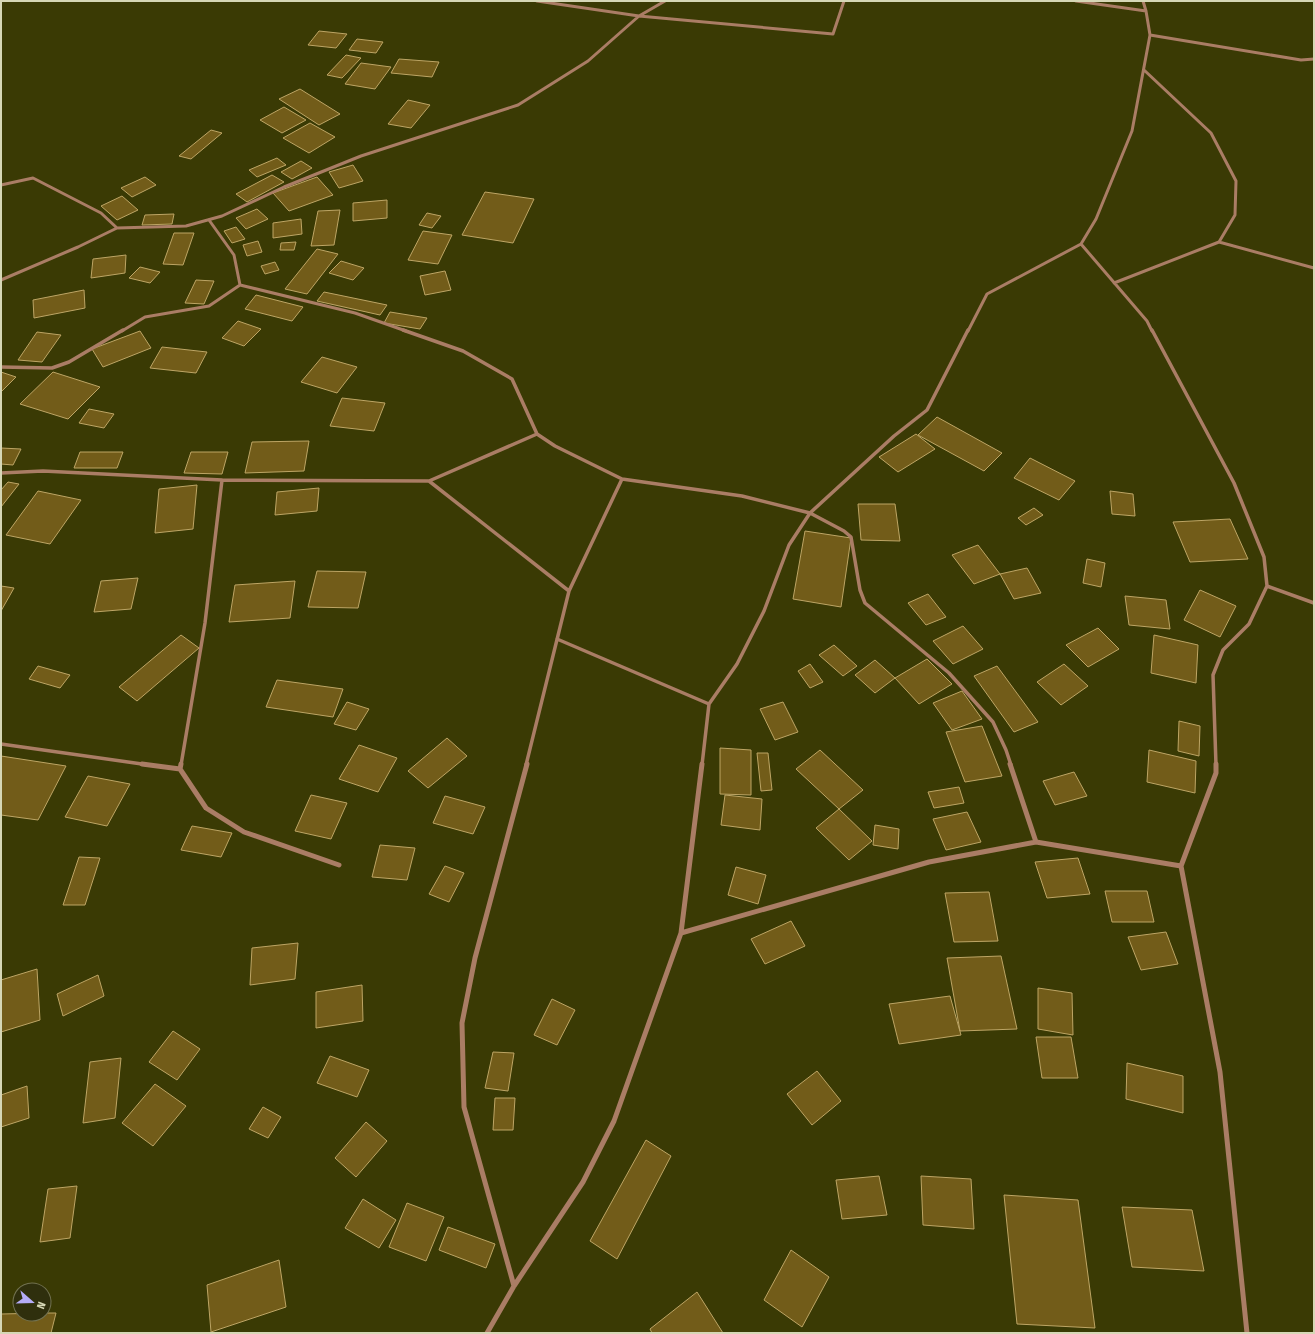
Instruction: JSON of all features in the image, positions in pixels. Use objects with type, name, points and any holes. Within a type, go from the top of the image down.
[{"type":"street","points":[[537,1],[639,16],[833,34],[844,1]]},
{"type":"street","points":[[1,280],[78,247],[117,228],[186,226],[209,220],[222,216],[284,187],[361,156],[518,105],[588,61],[639,16],[665,1]]},
{"type":"street","points":[[1076,1],[1146,11]]},
{"type":"street","points":[[488,1333],[514,1286],[583,1182],[614,1121],[681,933],[709,704],[737,664],[764,611],[789,545],[810,512],[894,436],[927,410],[987,294],[1081,244],[1096,219],[1132,131],[1150,34],[1143,1]]},
{"type":"street","points":[[1150,34],[1301,60],[1314,60]]},
{"type":"street","points":[[1144,70],[1211,133],[1236,182],[1235,215],[1219,242]]},
{"type":"street","points":[[1,185],[33,178],[101,213],[117,228]]},
{"type":"street","points":[[209,220],[234,255],[240,285]]},
{"type":"street","points":[[1114,283],[1219,242],[1314,268]]},
{"type":"street","points":[[1081,244],[1147,321],[1234,483],[1264,557],[1267,586],[1249,624],[1223,650],[1213,676],[1216,773],[1181,866],[1220,1072],[1247,1333]]},
{"type":"street","points":[[1,367],[52,368],[69,362],[145,317],[209,306],[240,285],[355,313],[463,351],[512,379],[537,434],[555,446],[622,479],[742,496],[810,512],[852,537],[860,590],[865,603],[949,673],[993,722],[1006,750],[1036,842]]},
{"type":"street","points":[[1,473],[43,471],[222,480],[429,481],[537,434]]},
{"type":"street","points":[[514,1286],[464,1107],[462,1023],[475,958],[522,783],[569,591],[622,479]]},
{"type":"street","points":[[222,480],[205,623],[180,769],[206,808],[244,832],[340,865]]},
{"type":"street","points":[[429,481],[569,591]]},
{"type":"street","points":[[1267,586],[1314,603]]},
{"type":"street","points":[[557,639],[709,704]]},
{"type":"street","points":[[1,744],[180,769]]},
{"type":"street","points":[[681,933],[929,862],[1036,842],[1181,866]]},
{"type":"building","points":[[319,31],[347,34],[336,48],[308,45]]},
{"type":"building","points":[[357,39],[383,42],[376,53],[349,50]]},
{"type":"building","points":[[346,55],[361,58],[342,78],[327,75]]},
{"type":"building","points":[[399,59],[439,62],[432,77],[391,73]]},
{"type":"building","points":[[361,63],[391,67],[375,89],[345,84]]},
{"type":"building","points":[[300,89],[340,114],[319,125],[279,99]]},
{"type":"building","points":[[408,100],[430,105],[411,128],[388,124]]},
{"type":"building","points":[[284,107],[306,120],[282,133],[260,120]]},
{"type":"building","points":[[310,123],[335,137],[309,153],[283,138]]},
{"type":"building","points":[[211,130],[222,133],[191,159],[179,156]]},
{"type":"building","points":[[277,158],[286,165],[257,177],[249,170]]},
{"type":"building","points":[[301,161],[312,168],[292,179],[281,172]]},
{"type":"building","points":[[353,165],[363,181],[339,188],[329,172]]},
{"type":"building","points":[[272,175],[284,182],[247,202],[236,194]]},
{"type":"building","points":[[145,177],[156,185],[132,197],[121,188]]},
{"type":"building","points":[[317,177],[333,195],[289,211],[273,193]]},
{"type":"building","points":[[485,192],[534,199],[513,243],[462,235]]},
{"type":"building","points":[[122,196],[138,210],[117,220],[101,206]]},
{"type":"building","points":[[387,200],[387,218],[353,221],[353,203]]},
{"type":"building","points":[[257,209],[268,219],[246,229],[236,218]]},
{"type":"building","points":[[340,210],[334,245],[311,246],[318,211]]},
{"type":"building","points":[[427,213],[441,216],[432,228],[419,225]]},
{"type":"building","points":[[174,214],[172,224],[142,225],[145,215]]},
{"type":"building","points":[[301,219],[302,234],[273,238],[273,223]]},
{"type":"building","points":[[236,227],[245,239],[232,243],[224,231]]},
{"type":"building","points":[[423,231],[452,235],[438,264],[408,260]]},
{"type":"building","points":[[174,233],[194,233],[183,265],[163,264]]},
{"type":"building","points":[[258,241],[262,252],[247,256],[243,245]]},
{"type":"building","points":[[296,242],[294,250],[280,250],[281,243]]},
{"type":"building","points":[[317,249],[338,254],[307,294],[285,289]]},
{"type":"building","points":[[126,255],[125,273],[91,278],[93,259]]},
{"type":"building","points":[[341,261],[364,268],[353,280],[329,273]]},
{"type":"building","points":[[275,262],[279,270],[265,274],[261,266]]},
{"type":"building","points":[[140,267],[160,272],[150,283],[129,278]]},
{"type":"building","points":[[445,271],[451,290],[425,295],[420,276]]},
{"type":"building","points":[[196,280],[214,281],[204,304],[185,303]]},
{"type":"building","points":[[84,290],[85,308],[34,318],[33,300]]},
{"type":"building","points":[[324,292],[387,305],[380,315],[317,301]]},
{"type":"building","points":[[256,295],[303,307],[292,321],[245,309]]},
{"type":"building","points":[[390,312],[427,318],[420,329],[384,323]]},
{"type":"building","points":[[238,321],[261,329],[244,346],[222,338]]},
{"type":"building","points":[[140,331],[151,348],[103,367],[92,349]]},
{"type":"building","points":[[37,332],[61,335],[42,362],[18,360]]},
{"type":"building","points":[[162,347],[207,352],[196,373],[150,368]]},
{"type":"building","points":[[322,357],[357,367],[337,393],[301,382]]},
{"type":"building","points":[[1,372],[16,377],[1,392]]},
{"type":"building","points":[[53,372],[100,387],[68,419],[20,404]]},
{"type":"building","points":[[342,398],[385,403],[374,431],[330,426]]},
{"type":"building","points":[[89,409],[114,414],[104,428],[79,423]]},
{"type":"building","points":[[937,417],[1002,453],[984,471],[918,435]]},
{"type":"building","points":[[916,434],[935,449],[898,472],[879,457]]},
{"type":"building","points":[[309,441],[304,471],[245,473],[252,442]]},
{"type":"building","points":[[1,448],[21,449],[13,465],[1,464]]},
{"type":"building","points":[[80,452],[123,452],[117,468],[74,468]]},
{"type":"building","points":[[191,452],[228,452],[222,474],[184,473]]},
{"type":"building","points":[[1030,458],[1075,481],[1059,500],[1014,478]]},
{"type":"building","points":[[8,482],[19,484],[1,507],[1,490]]},
{"type":"building","points":[[197,485],[193,529],[155,533],[159,489]]},
{"type":"building","points":[[319,488],[317,511],[275,515],[277,492]]},
{"type":"building","points":[[38,491],[81,500],[50,544],[6,535]]},
{"type":"building","points":[[1110,491],[1133,494],[1135,516],[1112,514]]},
{"type":"building","points":[[858,504],[895,504],[900,541],[861,540]]},
{"type":"building","points":[[1034,508],[1043,515],[1026,525],[1018,518]]},
{"type":"building","points":[[1230,519],[1248,559],[1190,562],[1173,522]]},
{"type":"building","points":[[805,531],[851,538],[841,607],[793,599]]},
{"type":"building","points":[[978,545],[1000,574],[974,584],[952,555]]},
{"type":"building","points":[[1087,559],[1105,563],[1101,587],[1083,583]]},
{"type":"building","points":[[1027,568],[1041,593],[1014,599],[1000,574]]},
{"type":"building","points":[[317,571],[366,572],[358,608],[308,607]]},
{"type":"building","points":[[138,578],[131,609],[94,612],[101,581]]},
{"type":"building","points":[[295,581],[290,618],[229,622],[235,585]]},
{"type":"building","points":[[1,586],[14,588],[1,611]]},
{"type":"building","points":[[1200,590],[1236,606],[1220,637],[1184,620]]},
{"type":"building","points":[[928,594],[946,617],[926,625],[908,603]]},
{"type":"building","points":[[1125,596],[1166,600],[1170,629],[1129,625]]},
{"type":"building","points":[[963,626],[983,649],[953,664],[933,641]]},
{"type":"building","points":[[1098,628],[1119,649],[1088,667],[1066,645]]},
{"type":"building","points":[[181,635],[199,648],[137,701],[119,687]]},
{"type":"building","points":[[1154,635],[1198,645],[1196,683],[1151,673]]},
{"type":"building","points":[[834,645],[857,666],[843,676],[819,655]]},
{"type":"building","points":[[927,659],[952,684],[919,704],[895,678]]},
{"type":"building","points":[[875,660],[895,678],[875,693],[855,675]]},
{"type":"building","points":[[810,664],[823,682],[810,688],[798,671]]},
{"type":"building","points":[[1064,664],[1088,686],[1061,705],[1037,682]]},
{"type":"building","points":[[38,666],[70,675],[60,688],[29,679]]},
{"type":"building","points":[[997,666],[1038,722],[1014,732],[974,676]]},
{"type":"building","points":[[277,680],[343,689],[333,717],[266,707]]},
{"type":"building","points":[[962,691],[982,719],[952,730],[933,703]]},
{"type":"building","points":[[347,702],[369,709],[356,730],[334,724]]},
{"type":"building","points":[[783,702],[798,732],[775,740],[760,709]]},
{"type":"building","points":[[1179,721],[1200,726],[1199,756],[1178,751]]},
{"type":"building","points":[[982,726],[1002,776],[965,782],[946,732]]},
{"type":"building","points":[[447,738],[467,756],[428,788],[408,771]]},
{"type":"building","points":[[359,745],[397,758],[378,792],[339,779]]},
{"type":"building","points":[[720,748],[751,750],[751,795],[720,794]]},
{"type":"building","points":[[820,750],[863,790],[839,809],[796,769]]},
{"type":"building","points":[[1149,750],[1196,761],[1195,793],[1147,782]]},
{"type":"building","points":[[757,753],[768,753],[772,790],[761,791]]},
{"type":"building","points":[[1,756],[66,766],[38,820],[1,815]]},
{"type":"building","points":[[1074,772],[1087,796],[1055,805],[1043,781]]},
{"type":"building","points":[[88,776],[130,784],[107,826],[65,817]]},
{"type":"building","points":[[959,787],[964,803],[934,808],[928,792]]},
{"type":"building","points":[[311,795],[347,803],[331,839],[295,831]]},
{"type":"building","points":[[725,795],[762,799],[760,830],[721,825]]},
{"type":"building","points":[[445,796],[485,807],[473,834],[433,823]]},
{"type":"building","points":[[839,809],[872,841],[849,860],[816,828]]},
{"type":"building","points":[[967,812],[981,842],[946,850],[933,819]]},
{"type":"building","points":[[875,825],[899,829],[898,849],[873,845]]},
{"type":"building","points":[[192,826],[232,833],[221,857],[181,850]]},
{"type":"building","points":[[380,845],[415,848],[407,880],[372,877]]},
{"type":"building","points":[[79,857],[100,858],[85,905],[63,905]]},
{"type":"building","points":[[1078,858],[1090,894],[1047,898],[1035,862]]},
{"type":"building","points":[[445,866],[464,873],[449,902],[429,894]]},
{"type":"building","points":[[736,867],[766,875],[758,904],[728,895]]},
{"type":"building","points":[[1105,891],[1147,891],[1154,922],[1112,922]]},
{"type":"building","points":[[989,892],[998,941],[954,942],[945,893]]},
{"type":"building","points":[[791,921],[805,946],[765,964],[751,939]]},
{"type":"building","points":[[1166,932],[1178,964],[1141,970],[1128,937]]},
{"type":"building","points":[[298,943],[295,979],[250,985],[252,948]]},
{"type":"building","points":[[1001,956],[1017,1029],[960,1031],[947,958]]},
{"type":"building","points":[[37,969],[40,1020],[1,1032],[1,980]]},
{"type":"building","points":[[98,975],[104,996],[63,1016],[57,994]]},
{"type":"building","points":[[362,985],[363,1021],[316,1028],[316,992]]},
{"type":"building","points":[[1038,988],[1072,993],[1073,1035],[1038,1029]]},
{"type":"building","points":[[950,996],[961,1035],[899,1044],[889,1004]]},
{"type":"building","points":[[552,999],[575,1010],[557,1045],[534,1035]]},
{"type":"building","points":[[173,1031],[200,1049],[177,1080],[149,1062]]},
{"type":"building","points":[[1036,1037],[1071,1037],[1078,1078],[1042,1078]]},
{"type":"building","points":[[493,1052],[514,1053],[508,1091],[485,1088]]},
{"type":"building","points":[[330,1056],[369,1070],[357,1097],[317,1083]]},
{"type":"building","points":[[121,1058],[115,1118],[83,1123],[90,1062]]},
{"type":"building","points":[[1127,1063],[1183,1076],[1183,1113],[1126,1099]]},
{"type":"building","points":[[817,1071],[841,1101],[812,1125],[787,1094]]},
{"type":"building","points":[[155,1084],[186,1106],[153,1146],[122,1123]]},
{"type":"building","points":[[27,1086],[29,1118],[1,1127],[1,1095]]},
{"type":"building","points":[[495,1098],[515,1098],[513,1130],[493,1130]]},
{"type":"building","points":[[263,1107],[281,1117],[268,1138],[249,1129]]},
{"type":"building","points":[[366,1122],[387,1141],[356,1177],[335,1158]]},
{"type":"building","points":[[646,1140],[671,1156],[617,1259],[590,1241]]},
{"type":"building","points":[[879,1176],[887,1215],[842,1219],[836,1180]]},
{"type":"building","points":[[921,1176],[971,1179],[974,1229],[923,1225]]},
{"type":"building","points":[[77,1186],[70,1238],[40,1242],[48,1189]]},
{"type":"building","points":[[1004,1195],[1078,1200],[1095,1328],[1017,1324]]},
{"type":"building","points":[[363,1199],[396,1220],[379,1248],[345,1228]]},
{"type":"building","points":[[407,1203],[444,1217],[426,1261],[389,1247]]},
{"type":"building","points":[[1122,1207],[1192,1210],[1204,1271],[1132,1267]]},
{"type":"building","points":[[448,1227],[495,1244],[486,1268],[439,1250]]},
{"type":"building","points":[[791,1250],[829,1277],[802,1327],[764,1300]]},
{"type":"building","points":[[279,1260],[286,1307],[211,1332],[207,1285]]},
{"type":"building","points":[[697,1292],[723,1333],[652,1333],[650,1329]]},
{"type":"building","points":[[52,1313],[56,1313],[51,1333],[1,1333],[1,1314],[12,1314],[12,1322],[52,1322]]}]
